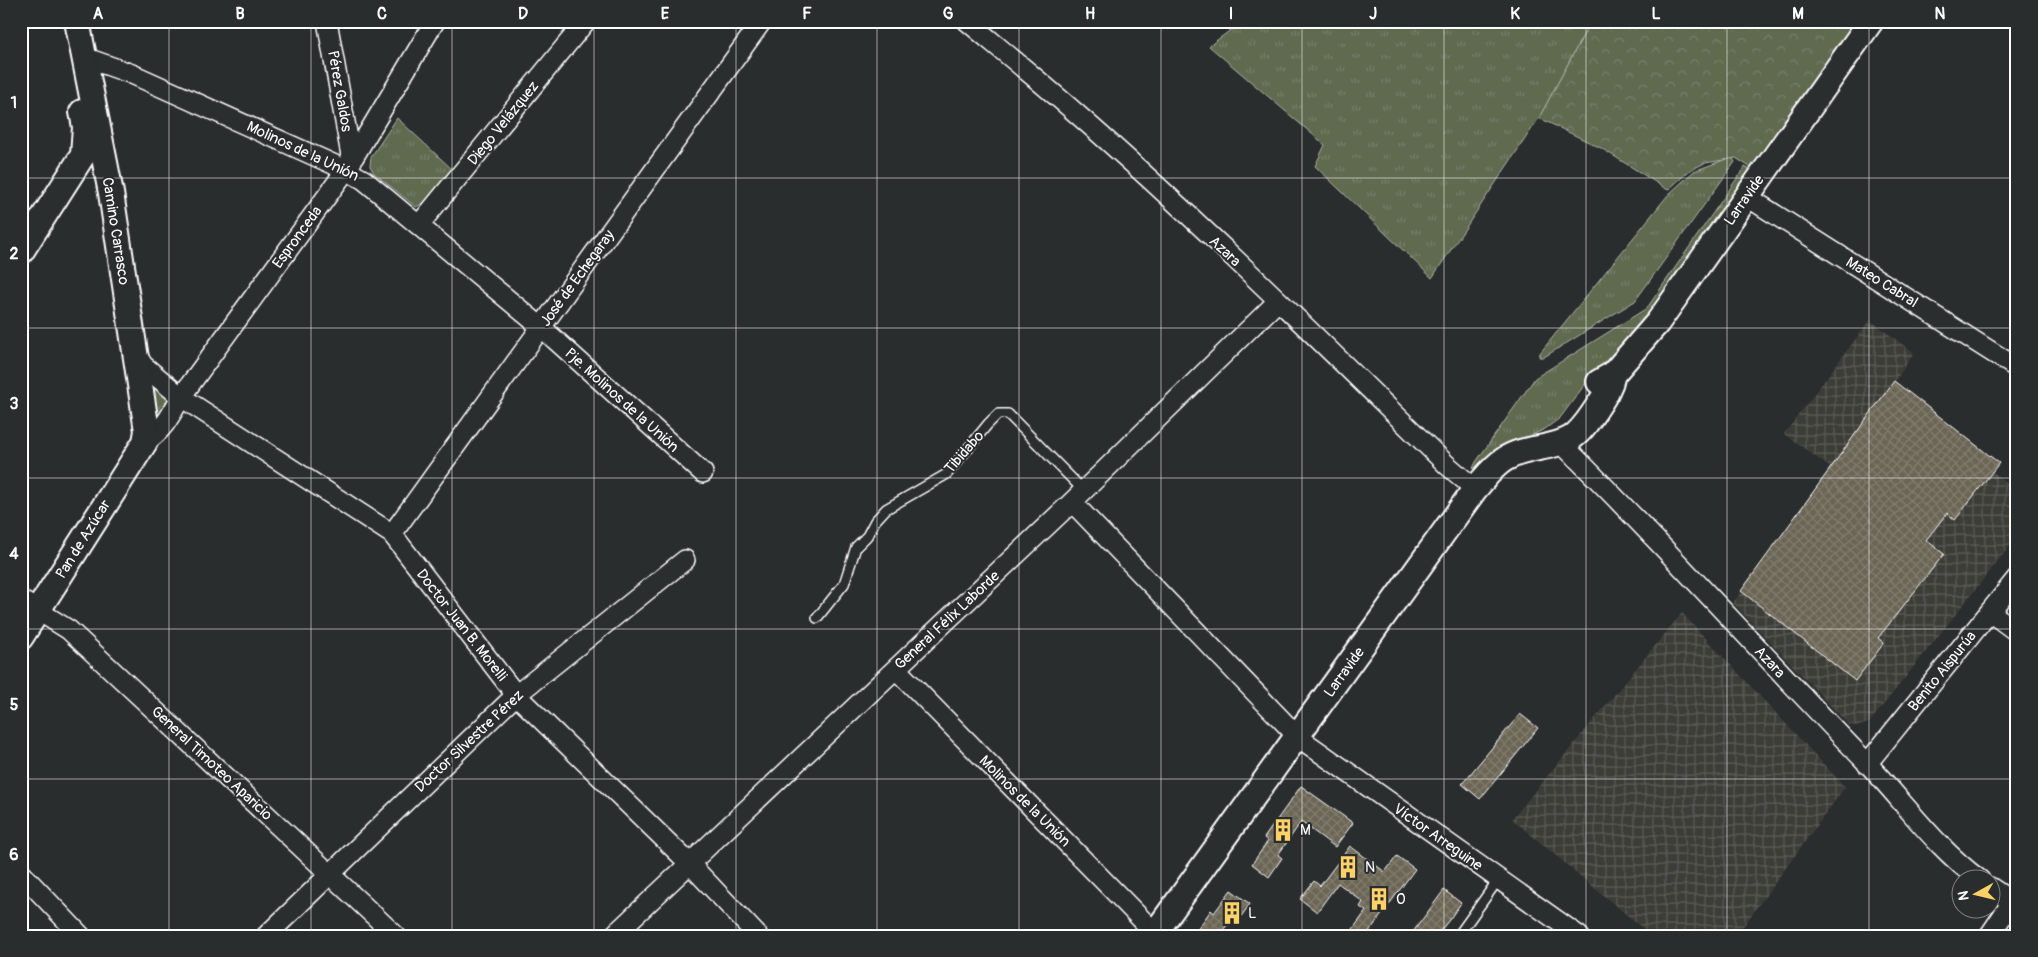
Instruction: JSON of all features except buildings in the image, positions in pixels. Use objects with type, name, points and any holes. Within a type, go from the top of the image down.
[{"type":"street","points":[[21,252],[83,155],[85,127],[67,21]]},
{"type":"street","name":"Camino Carrasco","points":[[77,21],[111,193],[147,420],[145,442]]},
{"type":"street","name":"Pérez Galdos","points":[[327,21],[349,165]]},
{"type":"street","name":"Espronceda","points":[[145,442],[158,434],[172,414],[180,397],[349,165],[435,21]]},
{"type":"street","name":"Diego Velázquez","points":[[419,224],[586,21]]},
{"type":"street","name":"José de Echegaray","points":[[392,534],[762,21]]},
{"type":"street","name":"Azara","points":[[967,21],[1076,113],[1278,301],[1475,490]]},
{"type":"street","name":"Larravide","points":[[1154,934],[1491,470],[1504,459],[1527,449],[1571,438],[1583,428],[1611,386],[1612,374],[1658,322],[1871,21]]},
{"type":"street","name":"Molinos de la Unión","points":[[84,57],[132,74],[349,165],[364,180],[541,327]]},
{"type":"street","name":"Mateo Cabral","points":[[1746,196],[2017,368]]},
{"type":"street","name":"General Félix Laborde","points":[[613,936],[1078,496],[1278,301]]},
{"type":"street","name":"Pje. Molinos de la Unión","points":[[541,327],[703,473]]},
{"type":"street","name":"Doctor Juan B. Morelli","points":[[136,352],[143,365],[180,397],[392,534],[516,695],[689,863],[758,936]]},
{"type":"street","name":"Pan de Azúcar","points":[[21,637],[29,605],[145,442]]},
{"type":"street","name":"Azara","points":[[1560,442],[1868,764],[1940,844],[1967,870]]},
{"type":"street","name":"Tibidabo","points":[[1078,496],[1298,737]]},
{"type":"street","name":"Doctor Silvestre Pérez","points":[[266,936],[516,695],[685,560]]},
{"type":"street","name":"Benito Aispurúa","points":[[1868,764],[2017,578]]},
{"type":"street","name":"General Timoteo Aparicio","points":[[29,605],[69,630],[396,936]]},
{"type":"street","points":[[1990,612],[2017,632]]},
{"type":"street","name":"Molinos de la Unión","points":[[896,669],[1154,934]]},
{"type":"street","name":"Víctor Arreguine","points":[[1298,737],[1579,936]]},
{"type":"street","points":[[21,873],[81,936]]},
{"type":"street","points":[[1988,936],[2015,904],[2000,893]]},
{"type":"lane","name":"Tibidabo","points":[[817,618],[844,584],[856,547],[867,536],[875,521],[886,509],[947,474],[998,414],[1008,414],[1078,496]]},
{"type":"lane","points":[[1458,936],[1498,880]]},
{"type":"shaded area","points":[[1870,320],[1914,353],[1895,381],[1999,463],[1993,472],[2017,491],[2017,537],[1869,723],[1859,726],[1849,725],[1733,603],[1831,468],[1784,434]]},
{"type":"shaded area","points":[[1682,613],[1845,787],[1736,936],[1652,936],[1512,819]]},
{"type":"green space","points":[[1243,21],[1591,21],[1539,118],[1432,278],[1315,166],[1325,145],[1209,46]]},
{"type":"green space","points":[[1591,21],[1859,21],[1753,169],[1736,158],[1705,163],[1690,170],[1668,190],[1601,148],[1539,118]]},
{"type":"green space","points":[[397,118],[454,171],[426,202],[416,207],[374,173],[370,166],[371,157]]},
{"type":"green space","points":[[1732,157],[1735,162],[1635,301],[1544,357],[1539,357],[1540,353],[1668,195],[1694,171]]},
{"type":"green space","points":[[1745,167],[1752,171],[1654,310],[1602,365],[1560,418],[1545,429],[1517,442],[1475,470],[1473,468],[1476,462],[1535,378],[1647,308]]},
{"type":"green space","points":[[147,377],[168,394],[167,409],[155,431]]},
{"type":"place","name":"M","points":[[1283,830]]},
{"type":"place","name":"N","points":[[1348,867]]},
{"type":"place","name":"O","points":[[1379,899]]},
{"type":"place","name":"L","points":[[1232,913]]}]
